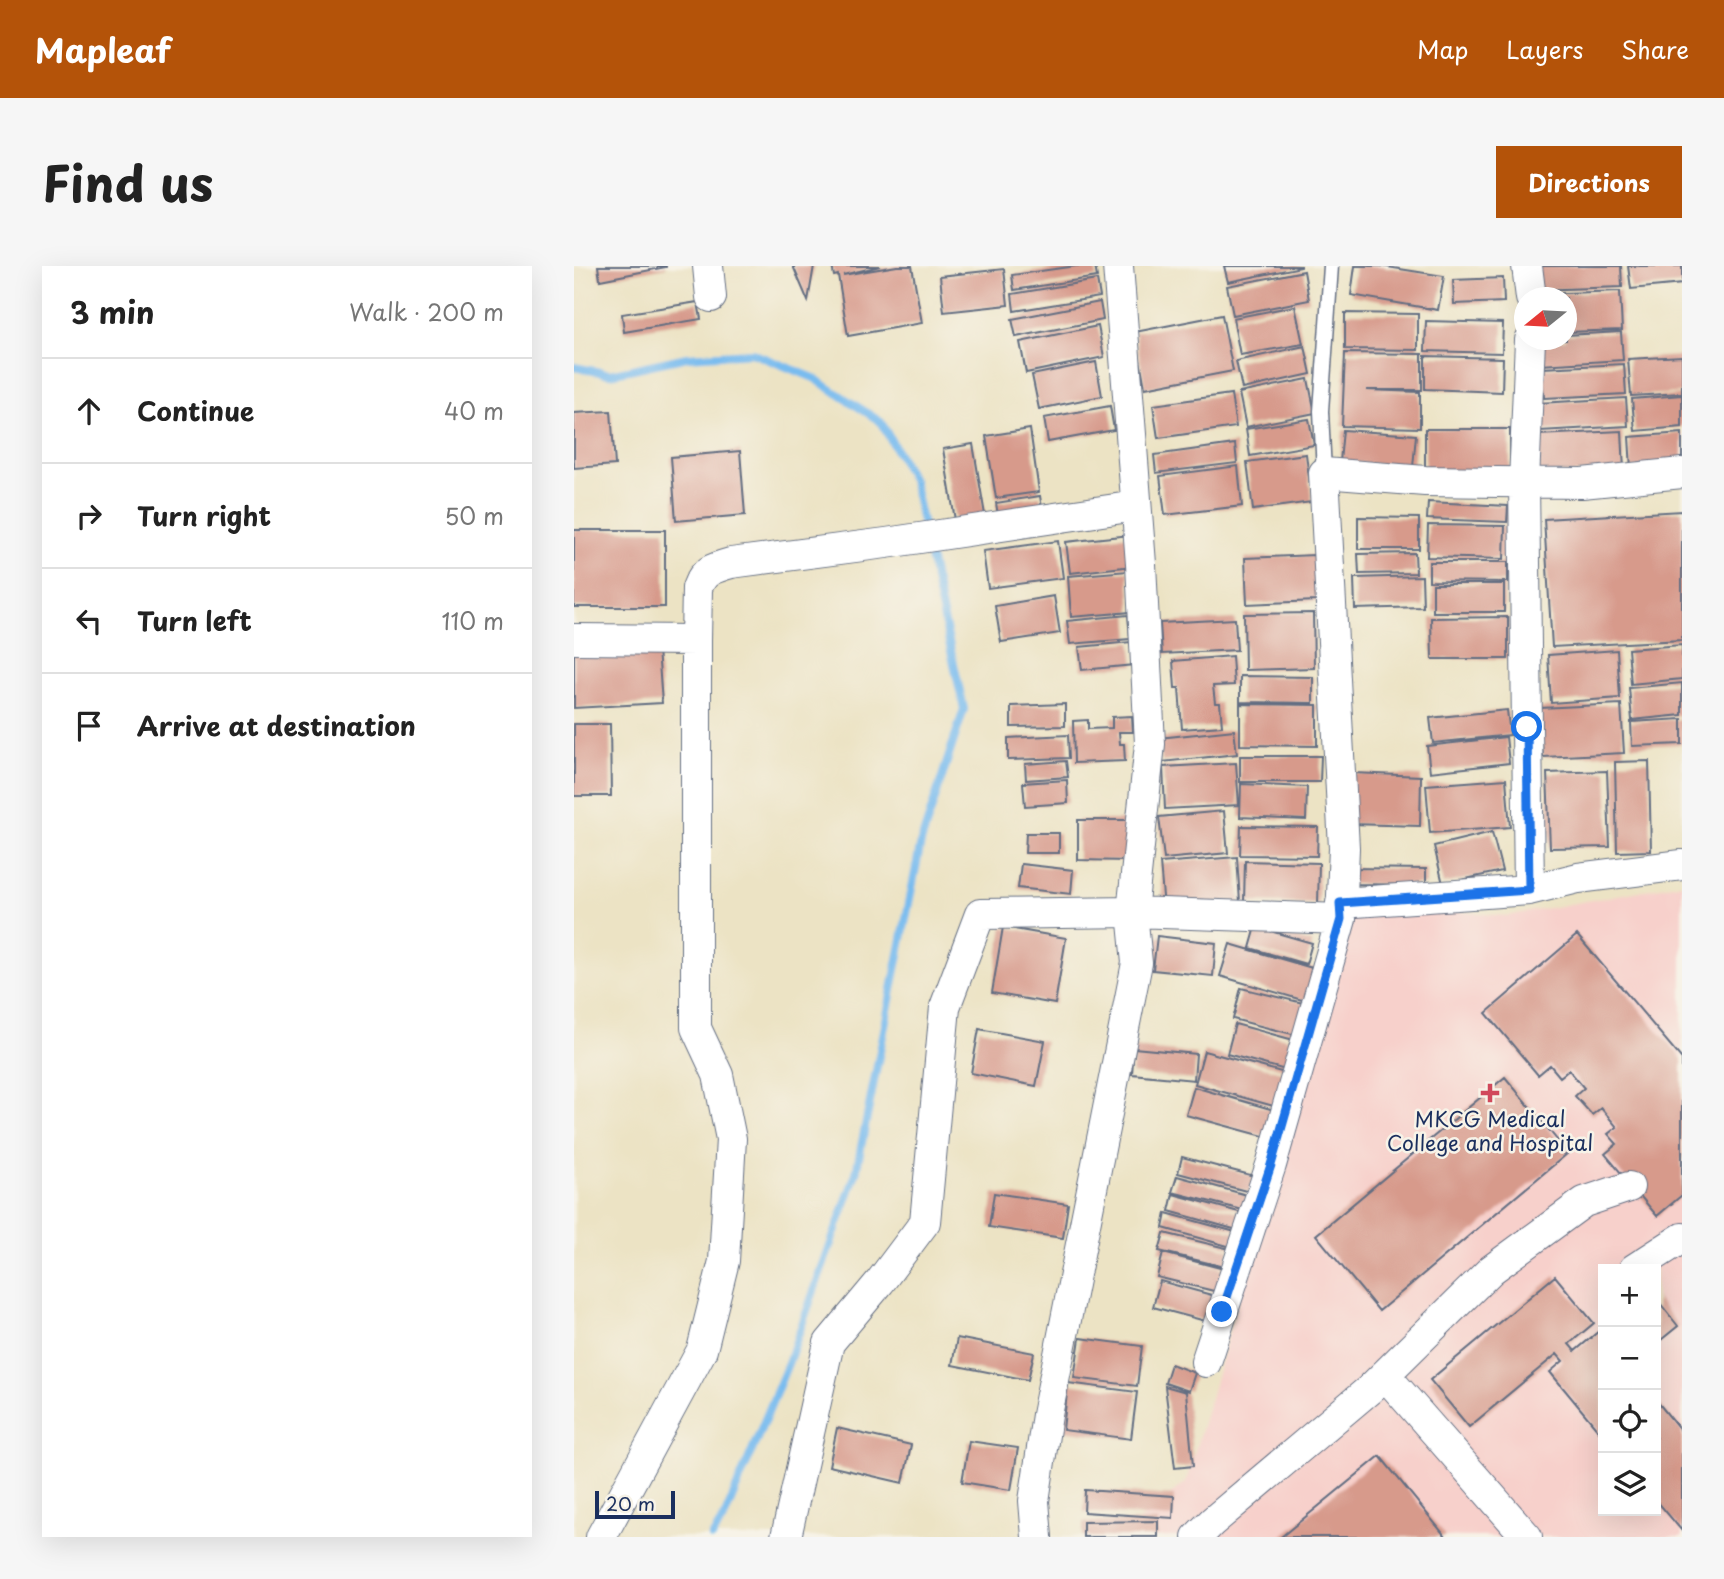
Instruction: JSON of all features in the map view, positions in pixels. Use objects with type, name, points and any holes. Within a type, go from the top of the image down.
[{"type":"street","points":[[708,266],[711,296]]},
{"type":"street","points":[[1037,1537],[1034,1502],[1047,1415],[1137,962],[1132,912],[1150,744],[1118,266]]},
{"type":"street","points":[[1527,266],[1530,287]]},
{"type":"street","points":[[1529,890],[1524,482],[1530,350]]},
{"type":"street","points":[[1206,1362],[1271,1165],[1341,911],[1344,848],[1324,473],[1425,481],[1582,483],[1682,473]]},
{"type":"street","points":[[601,1537],[702,1350],[724,1261],[731,1139],[718,1075],[696,1028],[696,588],[703,574],[710,569],[730,564],[1136,506]]},
{"type":"street","points":[[574,639],[696,640]]},
{"type":"street","points":[[786,1537],[829,1343],[925,1222],[945,1007],[980,914],[1341,911],[1529,890],[1578,878],[1682,865]]},
{"type":"street","points":[[1197,1537],[1385,1375],[1491,1270],[1584,1202],[1629,1187]]},
{"type":"street","points":[[1642,1264],[1682,1238]]},
{"type":"street","points":[[1385,1375],[1527,1537]]},
{"type":"lane","points":[[1324,473],[1321,411],[1331,266]]},
{"type":"shaded area","name":"MKCG Medical College and Hospital","points":[[1682,883],[1682,1537],[1118,1537],[1186,1482],[1352,903],[1507,916]]},
{"type":"building","points":[[598,266],[666,266],[666,267],[600,280]]},
{"type":"building","points":[[793,266],[814,266],[808,301]]},
{"type":"building","points":[[832,266],[880,266],[843,275],[912,266],[922,323],[848,336],[838,275],[834,276]]},
{"type":"building","points":[[1095,266],[1097,277],[1014,290],[1012,275]]},
{"type":"building","points":[[1224,266],[1301,266],[1301,267],[1228,282]]},
{"type":"building","points":[[1355,266],[1381,266],[1444,276],[1438,310],[1351,295]]},
{"type":"building","points":[[1533,266],[1621,266],[1622,287],[1534,287]]},
{"type":"building","points":[[1628,266],[1682,266],[1682,284],[1631,289]]},
{"type":"building","points":[[1004,269],[1008,305],[944,312],[940,276]]},
{"type":"building","points":[[1304,271],[1309,300],[1233,315],[1227,286]]},
{"type":"building","points":[[1503,278],[1504,302],[1454,304],[1453,280]]},
{"type":"building","points":[[1097,280],[1100,297],[1014,311],[1012,294]]},
{"type":"building","points":[[1620,291],[1622,330],[1577,332],[1577,293]]},
{"type":"building","points":[[698,302],[701,319],[624,332],[622,314]]},
{"type":"building","points":[[1100,302],[1103,320],[1016,337],[1012,319]]},
{"type":"building","points":[[1295,306],[1303,344],[1240,355],[1233,318]]},
{"type":"building","points":[[1345,313],[1418,314],[1418,350],[1345,349]]},
{"type":"building","points":[[1222,315],[1233,371],[1145,388],[1135,332]]},
{"type":"building","points":[[1426,321],[1503,323],[1502,353],[1425,351]]},
{"type":"building","points":[[1098,326],[1104,357],[1026,373],[1020,342]]},
{"type":"building","points":[[1621,332],[1623,360],[1540,365],[1539,350],[1577,350],[1577,334]]},
{"type":"building","points":[[1305,346],[1311,374],[1242,389],[1236,361]]},
{"type":"building","points":[[1345,353],[1422,354],[1422,390],[1366,390],[1420,392],[1420,428],[1342,426]]},
{"type":"building","points":[[1425,356],[1503,358],[1502,392],[1425,389]]},
{"type":"building","points":[[1682,356],[1682,393],[1631,396],[1628,359]]},
{"type":"building","points":[[1096,362],[1102,396],[1039,409],[1032,375]]},
{"type":"building","points":[[1624,364],[1626,394],[1544,398],[1542,368]]},
{"type":"building","points":[[1308,379],[1315,413],[1246,427],[1239,393]]},
{"type":"building","points":[[1231,394],[1236,427],[1158,438],[1153,405]]},
{"type":"building","points":[[1682,395],[1682,427],[1635,431],[1632,399]]},
{"type":"building","points":[[1626,398],[1628,426],[1540,431],[1539,403]]},
{"type":"building","points":[[1110,406],[1114,430],[1048,442],[1044,418]]},
{"type":"building","points":[[611,411],[615,465],[574,468],[574,413]]},
{"type":"building","points":[[1309,419],[1314,445],[1250,456],[1246,429]]},
{"type":"building","points":[[1030,429],[1039,492],[996,498],[986,436]]},
{"type":"building","points":[[1425,429],[1510,429],[1510,471],[1425,471]]},
{"type":"building","points":[[1343,430],[1416,435],[1413,467],[1340,462]]},
{"type":"building","points":[[1622,431],[1624,471],[1539,475],[1537,435]]},
{"type":"building","points":[[1682,433],[1682,465],[1631,469],[1629,437]]},
{"type":"building","points":[[973,444],[985,515],[955,520],[943,449]]},
{"type":"building","points":[[1235,444],[1237,463],[1156,473],[1154,455]]},
{"type":"building","points":[[740,451],[745,515],[676,521],[671,457]]},
{"type":"building","points":[[1306,454],[1312,502],[1253,510],[1247,462]]},
{"type":"building","points":[[1238,466],[1242,506],[1165,515],[1160,476]]},
{"type":"building","points":[[1040,496],[1043,514],[999,521],[996,503]]},
{"type":"building","points":[[1428,502],[1508,506],[1507,522],[1427,519]]},
{"type":"building","points":[[1682,511],[1682,640],[1552,647],[1544,519]]},
{"type":"building","points":[[1358,517],[1419,518],[1419,549],[1358,549]]},
{"type":"building","points":[[1428,525],[1505,526],[1504,559],[1427,557]]},
{"type":"building","points":[[574,530],[665,530],[665,607],[574,607]]},
{"type":"building","points":[[1130,535],[1133,566],[1070,573],[1066,542]]},
{"type":"building","points":[[1058,541],[1063,578],[988,588],[983,551]]},
{"type":"building","points":[[1415,553],[1416,573],[1359,574],[1358,554]]},
{"type":"building","points":[[1315,555],[1317,601],[1247,604],[1245,558]]},
{"type":"building","points":[[1429,562],[1508,562],[1508,582],[1429,581]]},
{"type":"building","points":[[1128,571],[1131,612],[1071,617],[1068,576]]},
{"type":"building","points":[[1422,576],[1423,607],[1355,609],[1354,578]]},
{"type":"building","points":[[1433,584],[1504,584],[1504,612],[1433,612]]},
{"type":"building","points":[[1054,596],[1060,633],[1001,642],[995,606]]},
{"type":"building","points":[[1313,613],[1314,668],[1245,670],[1244,614]]},
{"type":"building","points":[[1128,615],[1130,639],[1070,644],[1067,621]]},
{"type":"building","points":[[1508,617],[1508,659],[1432,659],[1431,618]]},
{"type":"building","points":[[1235,619],[1237,650],[1162,654],[1160,623]]},
{"type":"building","points":[[1131,642],[1134,665],[1082,670],[1079,647]]},
{"type":"building","points":[[1682,645],[1682,679],[1631,684],[1628,649]]},
{"type":"building","points":[[658,649],[662,703],[574,708],[574,654]]},
{"type":"building","points":[[1617,650],[1620,698],[1551,703],[1548,655]]},
{"type":"building","points":[[1232,656],[1234,685],[1213,686],[1215,703],[1220,703],[1222,726],[1182,729],[1179,688],[1175,688],[1173,661]]},
{"type":"building","points":[[1240,676],[1313,677],[1313,703],[1240,702]]},
{"type":"building","points":[[1682,683],[1682,715],[1632,720],[1629,688]]},
{"type":"building","points":[[1065,704],[1065,726],[1011,727],[1011,706]]},
{"type":"building","points":[[1240,704],[1317,705],[1317,746],[1240,745]]},
{"type":"building","points":[[1621,704],[1624,753],[1543,757],[1540,708]]},
{"type":"building","points":[[1507,710],[1510,735],[1433,743],[1430,718]]},
{"type":"building","points":[[1132,716],[1133,732],[1119,732],[1120,744],[1124,744],[1125,761],[1074,763],[1073,721],[1088,720],[1088,729],[1112,728],[1112,717]]},
{"type":"building","points":[[1682,719],[1682,744],[1632,746],[1631,722]]},
{"type":"building","points":[[574,724],[610,724],[611,796],[574,796]]},
{"type":"building","points":[[1234,730],[1237,754],[1162,762],[1159,738]]},
{"type":"building","points":[[1068,735],[1069,758],[1008,760],[1008,738]]},
{"type":"building","points":[[1506,737],[1509,763],[1430,772],[1427,746]]},
{"type":"building","points":[[1240,756],[1321,756],[1320,782],[1240,782]]},
{"type":"building","points":[[1066,761],[1068,777],[1026,780],[1025,764]]},
{"type":"building","points":[[1649,761],[1651,851],[1617,852],[1615,762]]},
{"type":"building","points":[[1236,763],[1239,805],[1165,809],[1163,767]]},
{"type":"building","points":[[1607,771],[1610,847],[1550,848],[1547,773]]},
{"type":"building","points":[[1353,773],[1421,776],[1420,826],[1351,824]]},
{"type":"building","points":[[1506,779],[1510,827],[1430,833],[1426,785]]},
{"type":"building","points":[[1067,780],[1068,803],[1025,806],[1023,783]]},
{"type":"building","points":[[1241,784],[1307,787],[1306,820],[1240,817]]},
{"type":"building","points":[[1224,811],[1228,853],[1164,859],[1159,817]]},
{"type":"building","points":[[1078,820],[1130,820],[1130,861],[1078,860]]},
{"type":"building","points":[[1241,826],[1318,827],[1317,856],[1240,855]]},
{"type":"building","points":[[1492,832],[1502,871],[1443,884],[1434,846]]},
{"type":"building","points":[[1026,833],[1059,833],[1059,853],[1025,853]]},
{"type":"building","points":[[1237,857],[1240,902],[1164,908],[1160,863]]},
{"type":"building","points":[[1245,861],[1319,863],[1318,904],[1244,902]]},
{"type":"building","points":[[1021,864],[1073,870],[1071,894],[1018,888]]},
{"type":"building","points":[[1349,868],[1426,869],[1426,885],[1349,884]]},
{"type":"building","points":[[1003,927],[1066,938],[1055,1004],[992,993]]},
{"type":"building","points":[[1256,927],[1312,943],[1306,964],[1250,948]]},
{"type":"building","points":[[1577,935],[1682,1059],[1682,1195],[1657,1216],[1605,1154],[1617,1144],[1608,1134],[1617,1127],[1601,1108],[1592,1115],[1575,1096],[1584,1088],[1569,1070],[1560,1077],[1550,1065],[1538,1075],[1486,1013]]},
{"type":"building","points":[[1157,936],[1216,943],[1213,976],[1153,970]]},
{"type":"building","points":[[1230,944],[1319,970],[1309,1002],[1220,976]]},
{"type":"building","points":[[1241,988],[1307,1004],[1300,1036],[1233,1019]]},
{"type":"building","points":[[1235,1024],[1301,1042],[1293,1072],[1227,1054]]},
{"type":"building","points":[[979,1029],[1045,1041],[1036,1086],[971,1073]]},
{"type":"building","points":[[1134,1048],[1196,1054],[1194,1080],[1132,1074]]},
{"type":"building","points":[[1204,1051],[1285,1073],[1277,1107],[1195,1084]]},
{"type":"building","points":[[1505,1077],[1568,1153],[1379,1311],[1316,1235]]},
{"type":"building","points":[[1194,1087],[1274,1110],[1267,1137],[1186,1115]]},
{"type":"building","points":[[1182,1157],[1254,1176],[1250,1192],[1178,1173]]},
{"type":"building","points":[[1177,1176],[1247,1195],[1243,1210],[1172,1192]]},
{"type":"building","points":[[994,1193],[1068,1204],[1063,1238],[989,1227]]},
{"type":"building","points":[[1173,1194],[1246,1214],[1241,1231],[1169,1211]]},
{"type":"building","points":[[1166,1213],[1239,1233],[1235,1248],[1163,1228]]},
{"type":"building","points":[[1164,1233],[1230,1249],[1225,1267],[1159,1251]]},
{"type":"building","points":[[1163,1253],[1224,1269],[1218,1292],[1157,1277]]},
{"type":"building","points":[[1555,1276],[1594,1323],[1569,1344],[1575,1351],[1598,1332],[1598,1430],[1550,1372],[1563,1361],[1557,1354],[1469,1427],[1430,1380]]},
{"type":"building","points":[[1160,1281],[1219,1297],[1213,1323],[1153,1307]]},
{"type":"building","points":[[1661,1304],[1678,1326],[1661,1340]]},
{"type":"building","points":[[957,1338],[1034,1353],[1028,1380],[952,1365]]},
{"type":"building","points":[[1080,1338],[1142,1346],[1137,1386],[1074,1378]]},
{"type":"building","points":[[1171,1364],[1195,1373],[1189,1391],[1165,1383]]},
{"type":"building","points":[[1068,1383],[1137,1392],[1131,1439],[1063,1430]]},
{"type":"building","points":[[1165,1386],[1186,1392],[1193,1466],[1175,1468]]},
{"type":"building","points":[[1661,1406],[1682,1432],[1682,1531],[1661,1506]]},
{"type":"building","points":[[837,1428],[911,1445],[903,1483],[829,1466]]},
{"type":"building","points":[[969,1441],[1018,1448],[1011,1490],[962,1482]]},
{"type":"building","points":[[1380,1456],[1446,1537],[1281,1537]]},
{"type":"building","points":[[1085,1490],[1174,1496],[1173,1518],[1084,1512]]},
{"type":"building","points":[[1158,1521],[1158,1537],[1083,1537],[1083,1522]]},
{"type":"waterway","points":[[574,367],[610,374],[687,357],[752,353],[814,378],[881,422],[913,481],[964,709],[921,842],[856,1173],[789,1361],[725,1516],[712,1537]]},
{"type":"place","name":"MKCG Medical College and Hospital","points":[[1490,1093]]},
{"type":"route","points":[[1222,1312],[1271,1165],[1341,919],[1340,903],[1529,890],[1527,727]]}]
